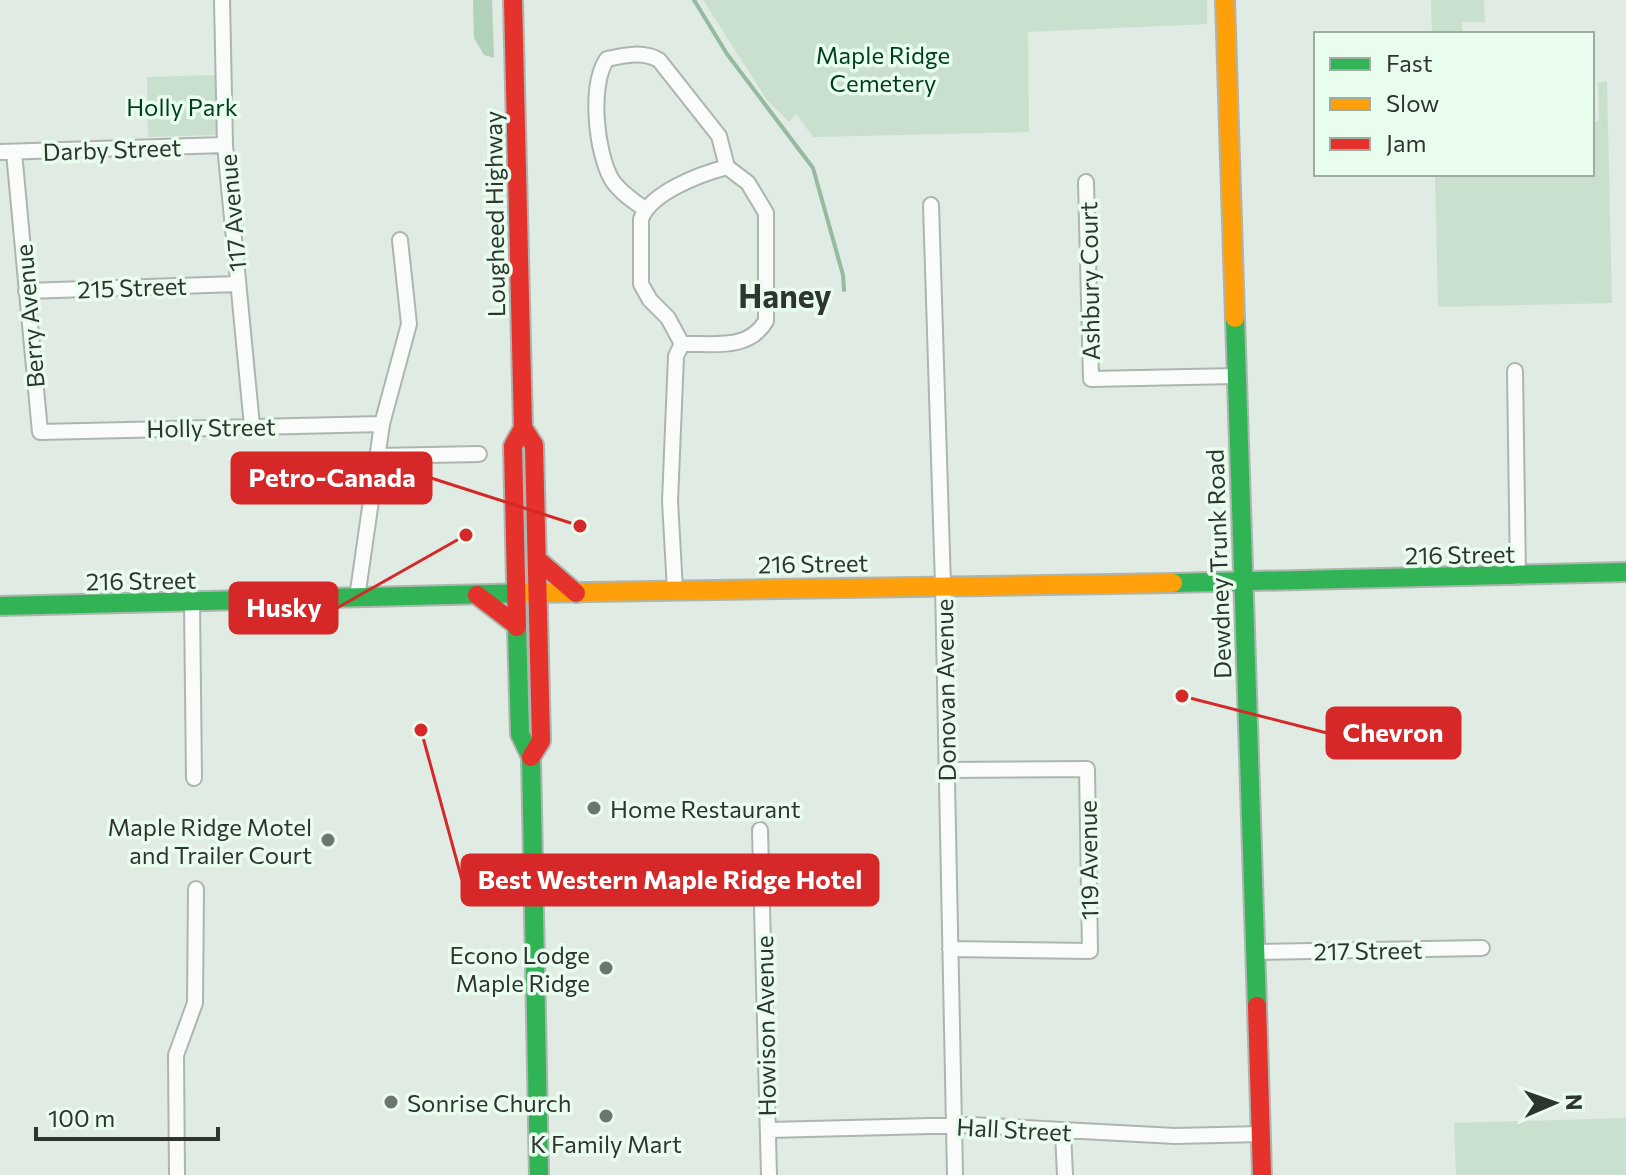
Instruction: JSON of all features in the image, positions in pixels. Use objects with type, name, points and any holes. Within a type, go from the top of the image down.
[{"type":"main road","name":"Lougheed Highway","points":[[513,0],[523,428],[513,446],[516,625],[520,734],[531,757],[539,1175]]},
{"type":"main road","name":"Dewdney Trunk Road","points":[[1225,0],[1262,1175]]},
{"type":"main road","name":"Lougheed Highway","points":[[523,428],[534,445],[538,560],[541,741],[531,757]]},
{"type":"main road","points":[[538,560],[576,593]]},
{"type":"main road","name":"216 Street","points":[[0,606],[675,590],[1518,577],[1626,572]]},
{"type":"main road","points":[[477,595],[516,625]]},
{"type":"street","name":"117 Avenue","points":[[222,0],[225,145],[252,426]]},
{"type":"street","points":[[645,209],[630,199],[613,180],[599,149],[598,71],[607,59],[625,55],[650,54],[659,60],[719,136],[726,153],[727,167],[748,183],[766,213],[766,321],[758,335],[740,343],[682,344]]},
{"type":"street","name":"Darby Street","points":[[7,152],[225,145]]},
{"type":"street","name":"Berry Avenue","points":[[7,152],[26,291],[40,432]]},
{"type":"street","points":[[682,344],[668,318],[650,300],[641,284],[641,219],[645,209],[664,194],[702,174],[727,167]]},
{"type":"street","name":"Ashbury Court","points":[[1086,182],[1091,379],[1236,376]]},
{"type":"street","name":"Donovan Avenue","points":[[931,205],[943,585],[955,1175]]},
{"type":"street","points":[[357,598],[382,424],[409,324],[400,240]]},
{"type":"street","name":"215 Street","points":[[26,291],[238,284]]},
{"type":"street","points":[[675,590],[670,501],[676,356],[682,344]]},
{"type":"street","points":[[1515,371],[1518,577]]},
{"type":"street","name":"Holly Street","points":[[40,432],[382,424]]},
{"type":"street","points":[[379,456],[479,454]]},
{"type":"street","points":[[192,603],[194,778]]},
{"type":"street","name":"119 Avenue","points":[[946,770],[1087,769],[1090,951],[950,949]]},
{"type":"street","name":"Howison Avenue","points":[[760,830],[769,1175]]},
{"type":"street","points":[[177,1175],[176,1055],[195,1003],[196,889]]},
{"type":"street","name":"217 Street","points":[[1255,952],[1482,948]]},
{"type":"street","name":"Hall Street","points":[[768,1130],[971,1125],[1175,1136],[1261,1134]]},
{"type":"street","points":[[1063,1132],[1065,1175]]},
{"type":"green space","points":[[473,0],[492,0],[494,58],[484,55],[474,38]]},
{"type":"green space","name":"Maple Ridge Cemetery","points":[[703,0],[1207,0],[1207,24],[1028,32],[1029,132],[813,137],[796,114],[789,122],[767,100]]},
{"type":"green space","points":[[1431,0],[1484,0],[1485,22],[1462,22],[1462,32],[1432,32]]},
{"type":"green space","name":"Holly Park","points":[[216,75],[218,135],[148,137],[147,77]]},
{"type":"green space","points":[[1598,82],[1607,82],[1612,303],[1438,307],[1435,176],[1594,176],[1594,122],[1599,121]]},
{"type":"green space","points":[[1626,1118],[1626,1175],[1456,1175],[1454,1123]]},
{"type":"waterway","points":[[694,0],[727,54],[813,168],[843,275],[844,290]]},
{"type":"traffic: fast","points":[[1235,318],[1257,1006]]},
{"type":"traffic: fast","points":[[1173,583],[1626,572]]},
{"type":"traffic: fast","points":[[0,606],[527,593]]},
{"type":"traffic: fast","points":[[517,627],[520,734],[531,757],[539,1175]]},
{"type":"traffic: slow","points":[[1225,0],[1235,318]]},
{"type":"traffic: slow","points":[[527,593],[1173,583]]},
{"type":"traffic: jam","points":[[513,0],[523,428],[513,446],[517,627]]},
{"type":"traffic: jam","points":[[523,428],[534,445],[541,741],[531,757]]},
{"type":"traffic: jam","points":[[538,560],[576,593]]},
{"type":"traffic: jam","points":[[477,595],[516,625]]},
{"type":"traffic: jam","points":[[1257,1006],[1262,1175]]},
{"type":"place","name":"Petro-Canada","points":[[580,526]]},
{"type":"place","name":"Husky","points":[[466,535]]},
{"type":"place","name":"Chevron","points":[[1182,696]]},
{"type":"place","name":"Best Western Maple Ridge Hotel","points":[[421,730]]},
{"type":"place","name":"Home Restaurant","points":[[594,808]]},
{"type":"place","name":"Maple Ridge Motel and Trailer Court","points":[[328,840]]},
{"type":"place","name":"Econo Lodge Maple Ridge","points":[[606,968]]},
{"type":"place","name":"Sonrise Church","points":[[391,1102]]},
{"type":"place","name":"K Family Mart","points":[[606,1116]]},
{"type":"district","name":"Haney","points":[[785,295]]}]
